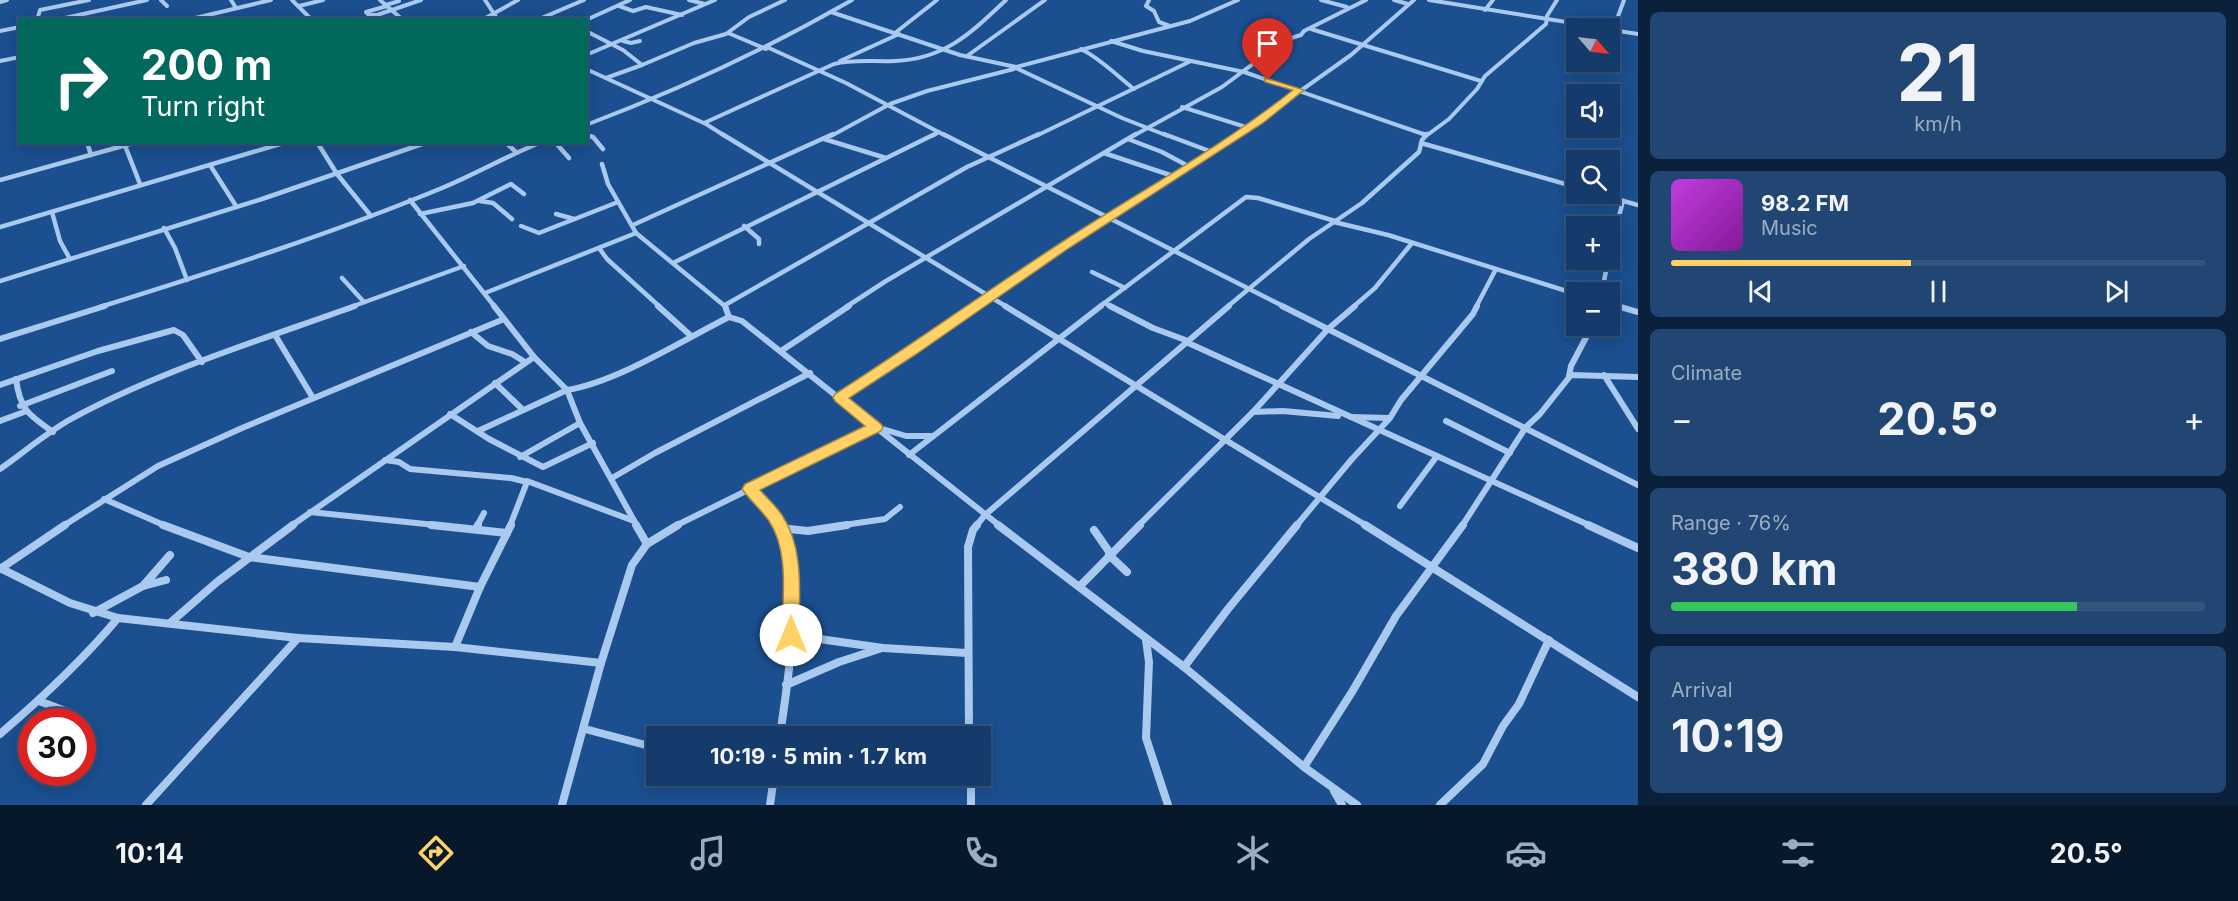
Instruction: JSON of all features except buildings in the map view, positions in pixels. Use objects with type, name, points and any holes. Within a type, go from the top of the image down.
[{"type":"street","points":[[0,2],[7,0]]},
{"type":"street","points":[[38,18],[40,10],[89,0]]},
{"type":"street","points":[[65,18],[147,0]]},
{"type":"street","points":[[161,0],[166,6]]},
{"type":"street","points":[[231,0],[236,8]]},
{"type":"street","points":[[196,18],[271,0]]},
{"type":"street","points":[[292,0],[310,18]]},
{"type":"street","points":[[300,6],[323,0]]},
{"type":"street","points":[[380,0],[401,18]]},
{"type":"street","points":[[399,1],[366,12],[373,16],[421,0]]},
{"type":"street","points":[[485,0],[497,18]]},
{"type":"street","points":[[485,18],[518,0]]},
{"type":"street","points":[[542,18],[581,0]]},
{"type":"street","points":[[589,19],[630,0]]},
{"type":"street","points":[[689,0],[706,4]]},
{"type":"street","points":[[588,54],[715,0]]},
{"type":"street","points":[[606,78],[728,33],[749,17],[785,0]]},
{"type":"street","points":[[588,124],[653,100],[767,49],[852,0]]},
{"type":"street","points":[[704,123],[897,34],[937,0]]},
{"type":"street","points":[[836,63],[915,60],[945,50],[956,45],[976,29],[1006,0]]},
{"type":"street","points":[[967,56],[1045,0]]},
{"type":"street","points":[[1149,0],[1146,6],[1154,11],[1159,22],[1171,27]]},
{"type":"street","points":[[633,225],[824,139],[886,105],[934,89],[1018,68],[1110,40],[1171,27],[1196,19],[1238,0]]},
{"type":"street","points":[[1321,0],[1347,8]]},
{"type":"street","points":[[781,351],[886,281],[1182,107],[1222,87],[1285,40],[1300,35],[1338,16],[1347,8],[1366,0]]},
{"type":"street","points":[[1394,0],[1408,4]]},
{"type":"street","points":[[840,398],[989,297],[1188,166],[1250,128],[1351,55],[1414,0]]},
{"type":"street","points":[[1429,0],[1566,22]]},
{"type":"street","points":[[1485,10],[1492,0]]},
{"type":"street","points":[[969,726],[967,653],[970,538],[985,515],[1136,388],[1187,341],[1323,228],[1362,202],[1419,152],[1426,135],[1449,119],[1477,89],[1481,81],[1546,24],[1545,19],[1557,0]]},
{"type":"street","points":[[1617,18],[1624,0]]},
{"type":"street","points":[[620,6],[633,11],[646,7],[682,15]]},
{"type":"street","points":[[831,12],[945,50],[1018,68],[1146,128],[1212,152]]},
{"type":"street","points":[[215,14],[218,18]]},
{"type":"street","points":[[547,16],[554,18]]},
{"type":"street","points":[[589,19],[598,21]]},
{"type":"street","points":[[0,31],[18,27]]},
{"type":"street","points":[[1310,28],[1481,81]]},
{"type":"street","points":[[1620,31],[1638,34]]},
{"type":"street","points":[[588,32],[628,53],[642,65]]},
{"type":"street","points":[[728,33],[846,83],[1249,290],[1638,485]]},
{"type":"street","points":[[623,40],[630,43],[640,41]]},
{"type":"street","points":[[1110,40],[1243,72],[1426,135]]},
{"type":"street","points":[[1081,49],[1099,58],[1109,70],[1134,89]]},
{"type":"street","points":[[0,62],[18,58]]},
{"type":"street","points":[[725,305],[732,298],[987,157],[1191,61]]},
{"type":"street","points":[[588,70],[704,123],[771,163],[1136,388],[1432,566],[1638,697]]},
{"type":"street","points":[[1182,107],[1250,128]]},
{"type":"street","points":[[675,262],[744,226],[939,132]]},
{"type":"street","points":[[588,136],[603,149]]},
{"type":"street","points":[[824,139],[886,158]]},
{"type":"street","points":[[1128,139],[1162,152],[1188,166]]},
{"type":"street","points":[[1421,143],[1566,184]]},
{"type":"street","points":[[88,144],[91,155]]},
{"type":"street","points":[[0,180],[124,144],[140,184]]},
{"type":"street","points":[[0,227],[280,144]]},
{"type":"street","points":[[317,144],[337,174],[371,216]]},
{"type":"street","points":[[0,281],[337,174],[422,144]]},
{"type":"street","points":[[507,144],[516,152]]},
{"type":"street","points":[[0,339],[187,280],[371,216],[445,187],[537,144]]},
{"type":"street","points":[[557,144],[569,158]]},
{"type":"street","points":[[1104,153],[1173,176]]},
{"type":"street","points":[[602,164],[606,186],[636,233],[675,262],[725,305],[729,316]]},
{"type":"street","points":[[210,165],[236,206]]},
{"type":"street","points":[[474,202],[511,183],[524,194]]},
{"type":"street","points":[[909,455],[1104,303],[1247,196],[1412,243],[1566,291]]},
{"type":"street","points":[[410,200],[534,357],[567,390],[580,423],[647,544]]},
{"type":"street","points":[[1620,200],[1638,205]]},
{"type":"street","points":[[1619,216],[1623,201]]},
{"type":"street","points":[[420,214],[474,202],[490,202],[512,219]]},
{"type":"street","points":[[521,225],[537,233],[618,202]]},
{"type":"street","points":[[52,212],[60,241],[70,259]]},
{"type":"street","points":[[556,214],[574,219]]},
{"type":"street","points":[[744,226],[759,239],[759,244]]},
{"type":"street","points":[[164,228],[187,280]]},
{"type":"street","points":[[485,293],[636,233]]},
{"type":"street","points":[[1080,586],[1109,554],[1253,412],[1328,329],[1375,288],[1412,243]]},
{"type":"street","points":[[599,248],[607,259],[690,335]]},
{"type":"street","points":[[0,470],[53,432],[106,401],[202,362],[464,266]]},
{"type":"street","points":[[1185,667],[1228,609],[1389,418],[1401,400],[1478,307],[1496,269]]},
{"type":"street","points":[[1092,272],[1125,288]]},
{"type":"street","points":[[342,278],[364,302]]},
{"type":"street","points":[[1104,303],[1342,416],[1437,456],[1638,548]]},
{"type":"street","points":[[1620,307],[1638,312]]},
{"type":"street","points":[[478,432],[522,409],[606,377],[729,316],[742,321],[985,515],[1080,586],[1146,640],[1185,667],[1304,767],[1357,805]]},
{"type":"street","points":[[504,319],[313,398],[158,466],[1,569],[65,603],[92,613],[118,618],[298,638],[455,647],[601,663]]},
{"type":"street","points":[[0,385],[98,351],[174,330],[183,335],[202,362]]},
{"type":"street","points":[[471,332],[488,346],[525,362]]},
{"type":"street","points":[[275,336],[313,398]]},
{"type":"street","points":[[1304,767],[1352,692],[1396,616],[1476,507],[1526,428],[1569,377],[1571,366],[1587,336]]},
{"type":"street","points":[[170,623],[249,557],[310,512],[534,357]]},
{"type":"street","points":[[0,422],[22,409],[112,371]]},
{"type":"street","points":[[612,478],[810,373]]},
{"type":"street","points":[[1569,377],[1604,375],[1638,377]]},
{"type":"street","points":[[1604,375],[1638,429]]},
{"type":"street","points":[[16,379],[22,409],[53,432]]},
{"type":"street","points":[[495,383],[522,409]]},
{"type":"street","points":[[1253,412],[1283,411],[1389,418]]},
{"type":"street","points":[[450,414],[520,457],[545,467],[593,443]]},
{"type":"street","points":[[1446,421],[1510,453]]},
{"type":"street","points":[[520,457],[580,423]]},
{"type":"street","points":[[562,805],[585,729],[601,663],[632,565],[647,544],[672,528],[876,427],[906,436],[933,436]]},
{"type":"street","points":[[1400,506],[1437,456]]},
{"type":"street","points":[[385,460],[399,462],[410,469],[526,482],[634,521]]},
{"type":"street","points":[[455,647],[480,587],[507,533],[526,482]]},
{"type":"street","points":[[750,489],[777,519],[787,546],[791,570],[791,635],[781,726]]},
{"type":"street","points":[[104,500],[183,534],[249,557],[480,587]]},
{"type":"street","points":[[780,528],[808,531],[880,520],[891,516],[900,507]]},
{"type":"street","points":[[310,512],[507,533]]},
{"type":"street","points":[[476,529],[484,513]]},
{"type":"street","points":[[1094,530],[1109,554],[1127,572]]},
{"type":"street","points":[[143,586],[170,555]]},
{"type":"street","points":[[92,613],[143,586],[166,580]]},
{"type":"street","points":[[0,734],[39,701],[91,650],[118,618]]},
{"type":"street","points":[[791,635],[883,648],[967,653]]},
{"type":"street","points":[[147,805],[298,638]]},
{"type":"street","points":[[1146,640],[1149,662],[1146,738],[1168,805]]},
{"type":"street","points":[[1440,805],[1483,764],[1503,726],[1519,704],[1549,640]]},
{"type":"street","points":[[786,685],[839,662],[883,648]]},
{"type":"street","points":[[39,701],[57,708]]},
{"type":"street","points":[[585,729],[646,745]]},
{"type":"street","points":[[770,805],[773,786]]},
{"type":"street","points":[[970,786],[971,805]]},
{"type":"street","points":[[1333,788],[1342,805]]},
{"type":"route","points":[[791,635],[791,570],[787,546],[777,519],[750,489],[876,427],[840,398],[911,352],[963,313],[1065,245],[1260,122],[1300,90],[1268,80]]}]
